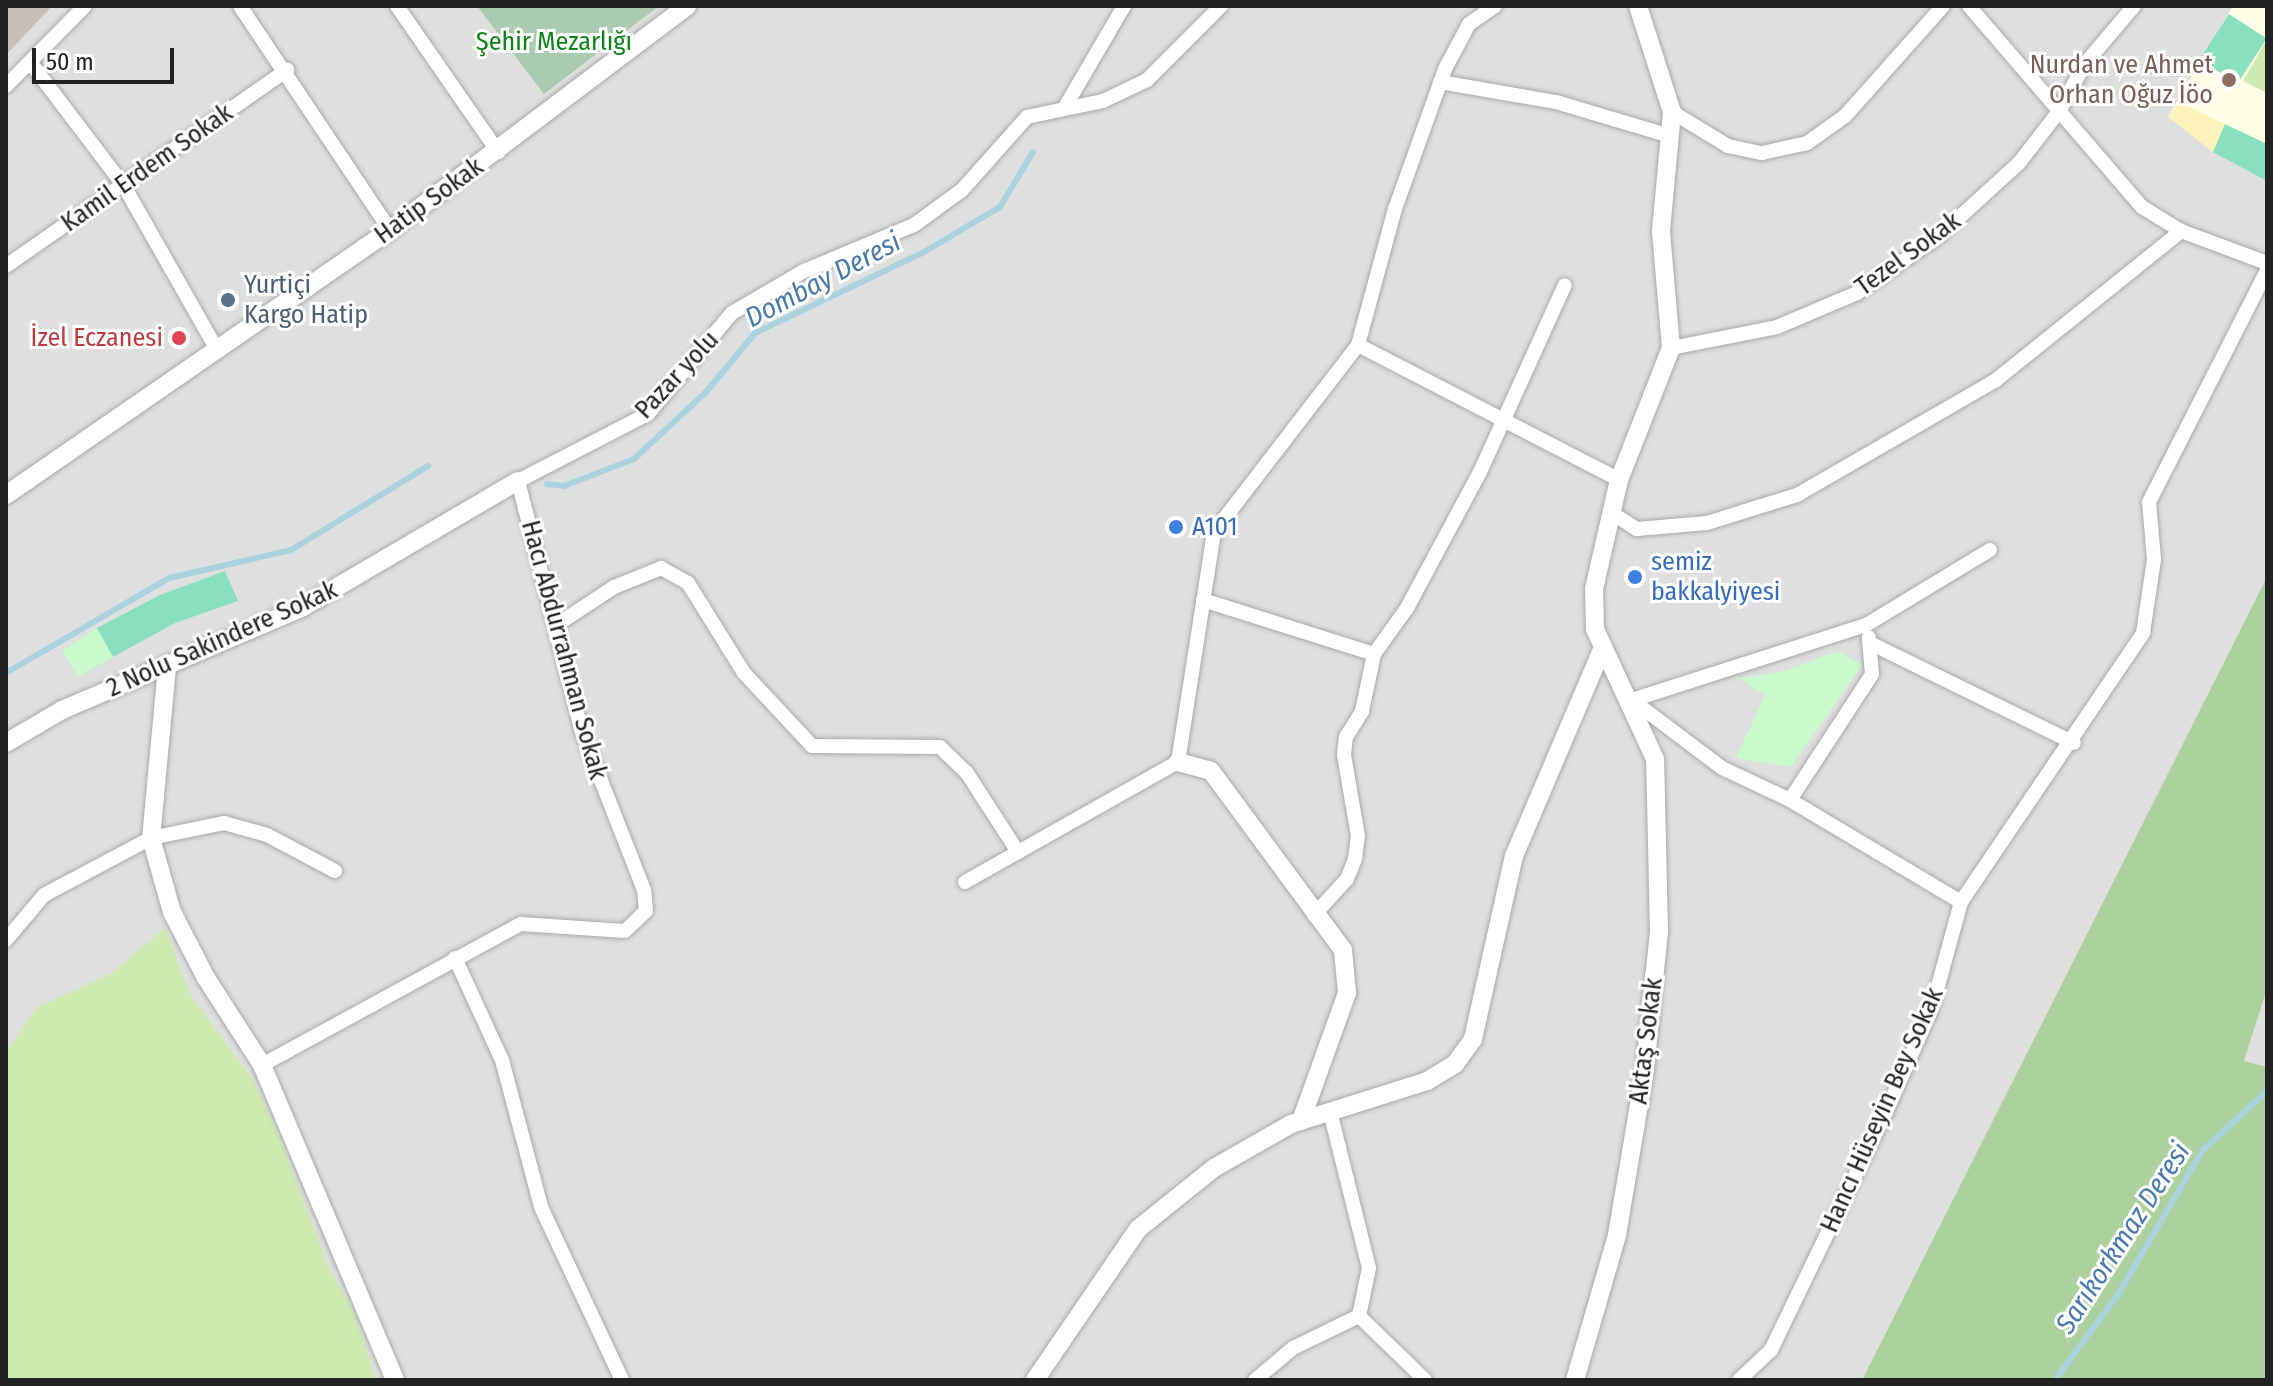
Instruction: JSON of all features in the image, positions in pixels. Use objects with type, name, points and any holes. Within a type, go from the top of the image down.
[{"type":"street","points":[[6,86],[33,66],[85,6]]},
{"type":"street","points":[[240,6],[287,70],[390,230]]},
{"type":"street","points":[[397,6],[498,152]]},
{"type":"street","name":"Hatip Sokak","points":[[6,495],[390,230],[498,152],[687,6]]},
{"type":"street","points":[[1065,107],[1124,6]]},
{"type":"street","name":"Pazar yolu","points":[[518,481],[648,414],[732,313],[804,271],[914,225],[950,199],[1027,117],[1103,101],[1147,80],[1221,6]]},
{"type":"street","points":[[1178,762],[1214,532],[1358,345],[1395,209],[1440,82],[1469,24],[1495,6]]},
{"type":"street","points":[[1035,1380],[1138,1229],[1214,1168],[1301,1121],[1427,1081],[1455,1064],[1473,1039],[1514,856],[1601,652],[1594,589],[1619,480],[1671,348],[1661,231],[1672,112],[1638,6]]},
{"type":"street","points":[[1672,112],[1728,146],[1762,153],[1807,143],[1845,116],[1943,6]]},
{"type":"street","points":[[1969,6],[2142,207],[2181,231],[2267,263]]},
{"type":"street","name":"Tezel Sokak","points":[[1671,348],[1777,327],[1857,293],[1939,236],[2019,163],[2060,110],[2084,65],[2134,6]]},
{"type":"street","points":[[33,66],[124,186],[217,350]]},
{"type":"street","name":"Kamil Erdem Sokak","points":[[6,266],[287,70]]},
{"type":"street","points":[[1440,82],[1556,102],[1670,136]]},
{"type":"street","points":[[1612,513],[1637,529],[1707,523],[1797,495],[1996,380],[2181,231]]},
{"type":"street","name":"Hancı Hüseyin Bey Sokak","points":[[1739,1380],[1771,1350],[1886,1112],[1932,1008],[1961,902],[2074,743],[2143,633],[2154,559],[2149,502],[2267,270]]},
{"type":"street","points":[[1314,915],[1340,888],[1355,859],[1358,836],[1344,755],[1346,737],[1362,711],[1374,654],[1426,574],[1504,421],[1565,285]]},
{"type":"street","points":[[1358,345],[1619,480]]},
{"type":"street","name":"Hacı Abdurrahman Sokak","points":[[262,1065],[521,924],[625,931],[646,911],[644,890],[582,732],[518,481]]},
{"type":"street","name":"2 Nolu Sakindere Sokak","points":[[6,743],[62,710],[303,607],[518,481]]},
{"type":"street","points":[[1632,700],[1866,625],[1990,550]]},
{"type":"street","points":[[555,626],[614,587],[661,568],[688,583],[744,673],[812,746],[940,747],[967,773],[1018,852]]},
{"type":"street","points":[[1203,600],[1374,654]]},
{"type":"street","points":[[1790,800],[1872,674],[1866,625]]},
{"type":"street","points":[[1870,643],[2074,743]]},
{"type":"street","name":"Aktaş Sokak","points":[[1575,1380],[1617,1235],[1645,1069],[1659,931],[1655,759],[1632,700],[1619,689],[1601,652]]},
{"type":"street","points":[[167,667],[151,838],[172,912],[262,1065],[395,1380]]},
{"type":"street","points":[[1632,700],[1722,768],[1790,800],[1961,902]]},
{"type":"street","points":[[965,882],[1178,762],[1211,771],[1314,915],[1343,950],[1347,993],[1301,1121]]},
{"type":"street","points":[[6,940],[44,895],[151,838],[224,823],[267,835],[335,871]]},
{"type":"street","points":[[455,958],[502,1060],[541,1207],[622,1380]]},
{"type":"street","points":[[1330,1112],[1369,1268],[1359,1316]]},
{"type":"street","points":[[1255,1380],[1293,1348],[1359,1316]]},
{"type":"street","points":[[1359,1316],[1425,1380]]},
{"type":"shaded area","points":[[6,6],[2267,6],[2267,577],[1862,1380],[6,1380]]},
{"type":"shaded area","name":"Nurdan ve Ahmet Orhan Oğuz İöo","points":[[2233,6],[2267,6],[2267,181],[2168,117]]},
{"type":"shaded area","points":[[2267,989],[2267,1067],[2244,1062]]},
{"type":"green space","name":"Şehir Mezarlığı","points":[[477,6],[659,6],[544,94]]},
{"type":"green space","points":[[2229,14],[2267,39],[2237,84],[2200,59]]},
{"type":"green space","points":[[2267,39],[2267,93],[2243,81]]},
{"type":"green space","points":[[2225,124],[2267,144],[2267,181],[2213,152]]},
{"type":"green space","points":[[225,571],[238,601],[175,623],[113,657],[97,628],[160,595]]},
{"type":"green space","points":[[2267,577],[2267,989],[2244,1061],[2267,1067],[2267,1380],[1862,1380]]},
{"type":"green space","points":[[97,628],[113,657],[78,676],[62,651]]},
{"type":"green space","points":[[1837,651],[1862,665],[1791,767],[1736,758],[1765,695],[1740,678],[1786,671]]},
{"type":"green space","points":[[165,928],[191,996],[252,1078],[277,1131],[329,1268],[355,1314],[376,1380],[6,1380],[6,1052],[37,1007],[109,975]]},
{"type":"sand","points":[[2179,102],[2225,124],[2213,152],[2168,117]]},
{"type":"building","points":[[6,6],[52,6],[6,55]]},
{"type":"waterway","name":"Dombay Deresi","points":[[547,484],[564,486],[634,459],[706,392],[755,333],[924,252],[1000,207],[1033,152]]},
{"type":"waterway","name":"Dombay Deresi","points":[[6,673],[169,578],[291,550],[428,466]]},
{"type":"waterway","name":"Sarıkorkmaz Deresi","points":[[2055,1380],[2119,1293],[2202,1151],[2267,1091]]},
{"type":"place","name":"Nurdan ve Ahmet Orhan Oğuz İöo","points":[[2229,80]]},
{"type":"place","name":"Yurtiçi Kargo Hatip","points":[[228,300]]},
{"type":"place","name":"İzel Eczanesi","points":[[179,338]]},
{"type":"place","name":"A101","points":[[1176,527]]},
{"type":"place","name":"semiz bakkalyiyesi","points":[[1635,577]]}]
